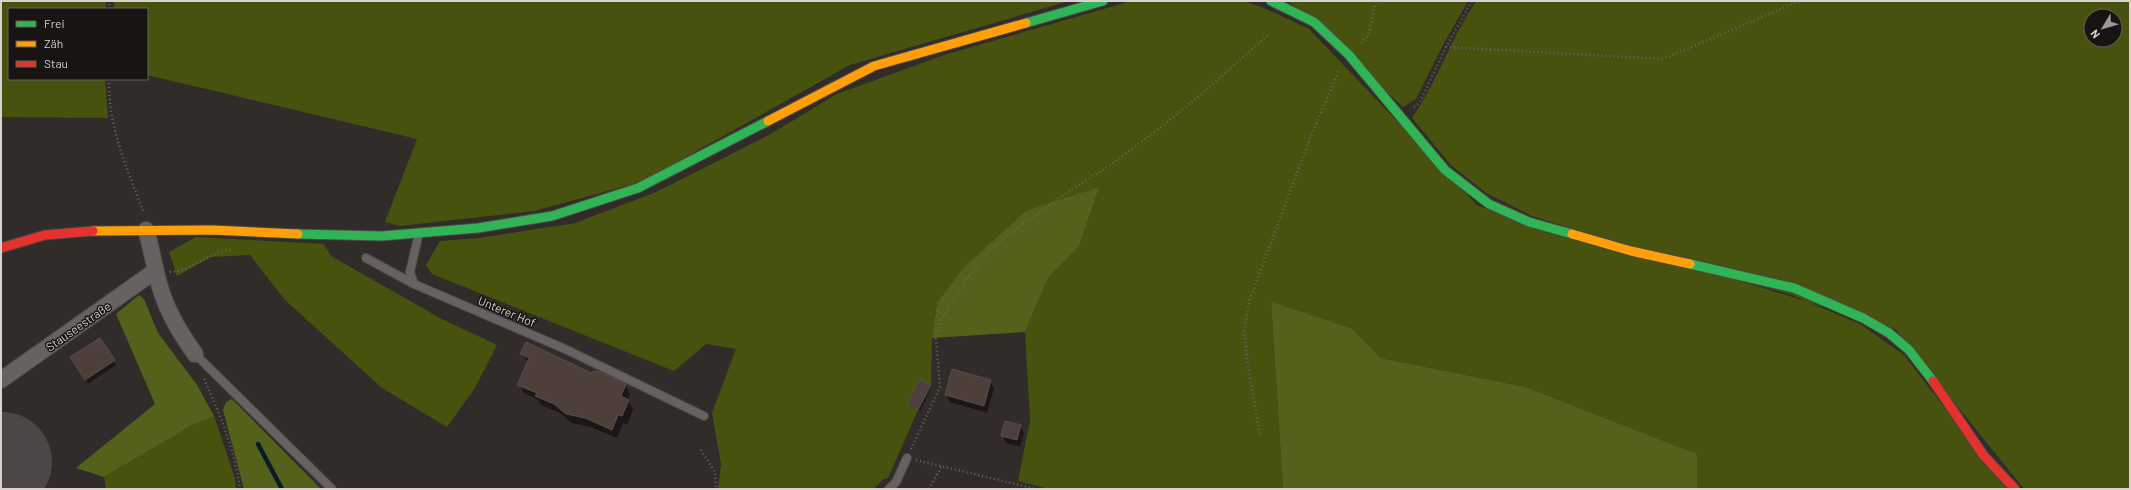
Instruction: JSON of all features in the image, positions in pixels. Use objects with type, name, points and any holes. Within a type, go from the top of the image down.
[{"type":"street","points":[[1,248],[45,235],[101,230],[212,230],[341,236],[382,236],[478,228],[552,216],[638,188],[874,66],[1103,1]]},
{"type":"street","points":[[1271,1],[1314,22],[1349,55],[1445,170],[1481,200],[1529,222],[1632,251],[1794,288],[1863,318],[1889,333],[1909,350],[1984,456],[2015,489]]},
{"type":"street","points":[[146,230],[153,253],[155,271],[174,323],[195,354]]},
{"type":"street","name":"Stauseestraße","points":[[1,380],[155,271]]},
{"type":"lane","points":[[414,284],[410,272],[419,233]]},
{"type":"lane","name":"Unterer Hof","points":[[366,258],[414,284],[565,348],[704,416]]},
{"type":"lane","points":[[195,354],[332,489]]},
{"type":"lane","points":[[889,489],[896,482],[907,458]]},
{"type":"path","points":[[1260,434],[1248,368],[1244,330],[1249,302],[1310,138],[1342,61],[1368,36],[1376,1]]},
{"type":"path","points":[[1402,118],[1420,102],[1446,47],[1472,1]]},
{"type":"path","points":[[1446,47],[1663,59],[1800,1]]},
{"type":"path","points":[[1036,489],[907,458],[940,387],[936,339],[940,319],[966,280],[991,250],[1012,232],[1112,164],[1154,132],[1204,92],[1269,34]]},
{"type":"path","points":[[109,80],[111,118],[123,157],[144,213],[146,230]]},
{"type":"path","points":[[155,271],[173,272],[192,266],[219,251],[233,250]]},
{"type":"path","points":[[195,354],[198,368],[222,421],[240,489]]},
{"type":"path","points":[[701,450],[715,472],[716,489]]},
{"type":"path","points":[[930,489],[942,466]]},
{"type":"green space","points":[[1,1],[106,1],[106,8],[8,8],[8,80],[105,80],[108,118],[1,117]]},
{"type":"green space","points":[[114,1],[1069,1],[850,65],[641,182],[534,211],[400,226],[385,222],[417,139],[148,75],[148,8],[114,8]]},
{"type":"green space","points":[[1131,1],[1242,1],[1262,7],[1309,29],[1478,206],[1792,295],[1860,324],[1904,355],[2007,489],[1697,489],[1697,454],[1526,387],[1381,358],[1351,328],[1271,303],[1283,489],[1048,489],[1018,481],[1030,420],[1025,332],[1048,278],[1079,245],[937,303],[932,338],[931,385],[919,380],[907,404],[918,410],[888,478],[882,480],[874,489],[718,489],[721,464],[712,413],[736,349],[706,344],[674,371],[432,274],[426,265],[440,241],[479,238],[575,223],[656,192],[769,135],[837,94],[944,55]]},
{"type":"green space","points":[[1288,1],[1468,1],[1443,45],[1416,99],[1403,107]]},
{"type":"green space","points":[[1476,1],[2130,1],[2130,489],[2024,489],[1895,329],[1532,216],[1486,193],[1451,165],[1412,118],[1429,90],[1459,30]]},
{"type":"green space","points":[[1099,187],[1079,246],[1048,278],[1025,332],[932,338],[937,303],[964,267],[1026,211]]},
{"type":"green space","points":[[196,237],[324,244],[331,256],[440,318],[497,345],[475,388],[447,427],[382,388],[285,300],[250,255],[211,257],[177,276],[169,252]]},
{"type":"green space","points":[[139,295],[144,299],[158,333],[197,385],[214,416],[191,426],[104,477],[76,468],[155,404],[116,314]]},
{"type":"green space","points":[[1271,302],[1351,328],[1381,358],[1526,387],[1697,454],[1697,489],[1283,489]]},
{"type":"green space","points":[[232,399],[321,489],[244,489],[223,410],[226,402]]},
{"type":"green space","points":[[214,416],[235,478],[236,489],[106,489],[104,477],[191,426]]},
{"type":"building","points":[[100,338],[115,360],[85,380],[70,357]]},
{"type":"building","points":[[526,342],[591,373],[594,371],[600,372],[626,384],[621,396],[629,400],[622,416],[618,415],[612,430],[585,418],[566,414],[554,404],[535,396],[537,393],[517,385],[529,358],[520,354]]},
{"type":"building","points":[[952,369],[991,380],[984,406],[945,395]]},
{"type":"building","points":[[919,379],[931,385],[918,410],[907,404]]},
{"type":"building","points":[[1005,421],[1021,425],[1017,440],[1001,436]]},
{"type":"waterway","points":[[258,444],[282,489]]},
{"type":"traffic: fast","points":[[1026,23],[1103,1]]},
{"type":"traffic: fast","points":[[1271,1],[1314,22],[1349,55],[1445,170],[1489,204],[1529,222],[1572,234]]},
{"type":"traffic: fast","points":[[298,234],[382,236],[478,228],[552,216],[638,188],[768,121]]},
{"type":"traffic: fast","points":[[1690,264],[1794,288],[1863,318],[1889,333],[1909,350],[1933,381]]},
{"type":"traffic: slow","points":[[768,121],[874,66],[1026,23]]},
{"type":"traffic: slow","points":[[93,231],[212,230],[298,234]]},
{"type":"traffic: slow","points":[[1572,234],[1631,251],[1690,264]]},
{"type":"traffic: jam","points":[[1,248],[45,235],[93,231]]},
{"type":"traffic: jam","points":[[1933,381],[1984,456],[2015,489]]}]
